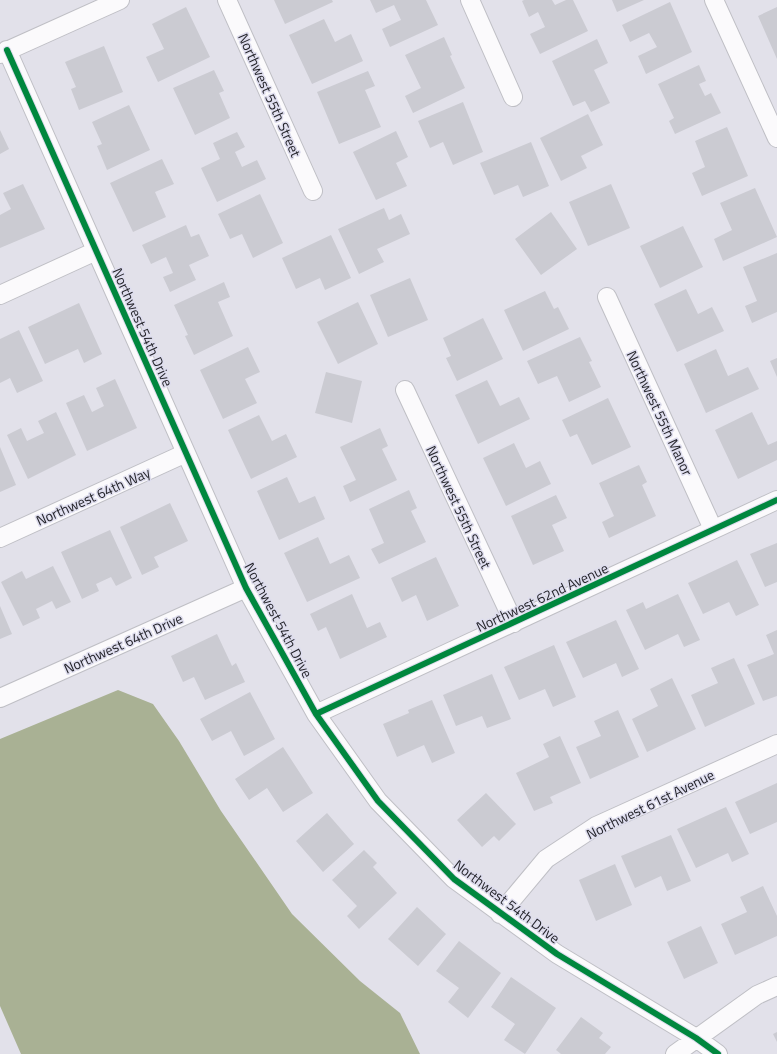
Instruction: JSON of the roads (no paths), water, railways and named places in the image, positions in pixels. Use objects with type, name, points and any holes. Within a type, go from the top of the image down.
[{"type":"street","points":[[4,52],[120,0]]},
{"type":"street","name":"Northwest 55th Street","points":[[226,0],[313,191]]},
{"type":"street","points":[[470,0],[513,96]]},
{"type":"street","points":[[714,0],[777,138]]},
{"type":"street","name":"Northwest 54th Drive","points":[[4,52],[96,251],[246,588],[316,714],[378,801],[454,880],[557,954],[696,1038],[718,1054]]},
{"type":"street","points":[[0,295],[96,251]]},
{"type":"street","name":"Northwest 55th Manor","points":[[607,297],[713,529]]},
{"type":"street","name":"Northwest 55th Street","points":[[405,390],[514,623]]},
{"type":"street","name":"Northwest 64th Way","points":[[0,538],[186,453]]},
{"type":"street","name":"Northwest 62nd Avenue","points":[[316,714],[777,500]]},
{"type":"street","name":"Northwest 64th Drive","points":[[0,698],[246,588]]},
{"type":"street","name":"Northwest 61st Avenue","points":[[500,914],[546,859],[596,826],[777,744]]},
{"type":"street","points":[[675,1054],[757,995],[777,986]]}]
